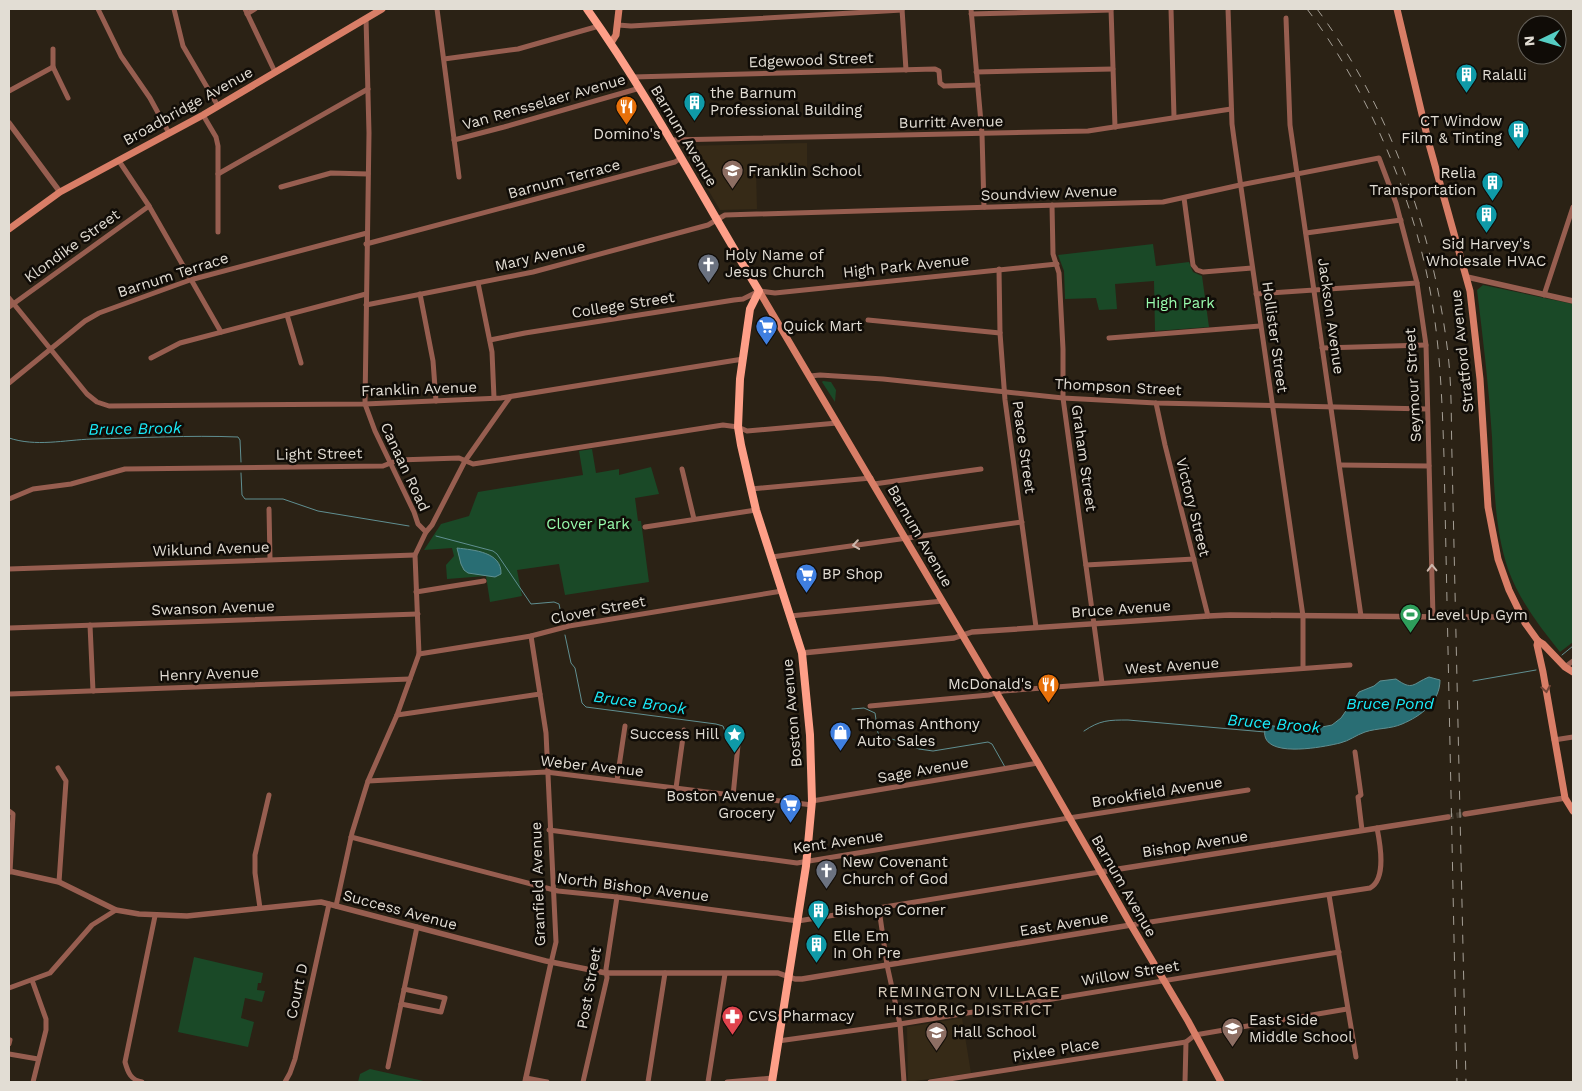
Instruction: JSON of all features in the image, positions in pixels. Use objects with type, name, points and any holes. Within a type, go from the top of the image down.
[{"type":"main road","name":"Broadbridge Avenue","points":[[9,229],[60,192],[218,106],[382,9]]},
{"type":"main road","name":"Barnum Avenue","points":[[587,9],[640,88],[718,220],[1038,763],[1221,1082]]},
{"type":"main road","points":[[611,43],[616,37],[619,9]]},
{"type":"main road","name":"Stratford Avenue","points":[[1397,9],[1432,152],[1467,277],[1480,371],[1490,521],[1500,566],[1522,617],[1538,641],[1553,653],[1565,667],[1573,672]]},
{"type":"main road","name":"Boston Avenue","points":[[759,291],[751,306],[738,399],[738,427],[756,510],[802,653],[810,735],[812,803],[798,922],[772,1080]]},
{"type":"main road","points":[[1538,641],[1537,646],[1554,740],[1573,811]]},
{"type":"main road","points":[[1540,661],[1553,653]]},
{"type":"street","points":[[98,9],[121,56],[150,98],[168,133]]},
{"type":"street","points":[[174,9],[183,46],[218,106]]},
{"type":"street","points":[[255,9],[246,11],[274,72]]},
{"type":"street","points":[[437,9],[459,177]]},
{"type":"street","points":[[786,9],[786,17]]},
{"type":"street","points":[[618,25],[631,26],[902,9],[906,70]]},
{"type":"street","points":[[984,207],[982,134],[971,11],[1111,9],[1115,127]]},
{"type":"street","points":[[1170,9],[1174,117]]},
{"type":"street","name":"Hollister Street","points":[[1228,9],[1231,109],[1234,139],[1303,616],[1303,668]]},
{"type":"street","name":"Canaan Road","points":[[336,906],[351,837],[368,781],[397,715],[419,654],[415,555],[426,532],[418,524],[375,431],[365,404],[368,174],[366,18]]},
{"type":"street","name":"Jackson Avenue","points":[[1286,18],[1290,125],[1361,616]]},
{"type":"street","points":[[444,59],[518,49],[599,26]]},
{"type":"street","points":[[53,49],[53,66],[68,98]]},
{"type":"street","points":[[9,91],[53,66]]},
{"type":"street","points":[[976,72],[1113,69]]},
{"type":"street","name":"Edgewood Street","points":[[633,77],[937,70],[940,83],[944,86],[978,85]]},
{"type":"street","name":"Van Rensselaer Avenue","points":[[454,140],[640,88]]},
{"type":"street","points":[[218,174],[368,89]]},
{"type":"street","name":"Burritt Avenue","points":[[670,140],[1088,131],[1231,109]]},
{"type":"street","points":[[202,115],[218,141],[218,232]]},
{"type":"street","points":[[10,126],[60,192]]},
{"type":"street","name":"Barnum Terrace","points":[[366,244],[675,162],[681,158]]},
{"type":"street","name":"Soundview Avenue","points":[[718,220],[725,215],[1163,202],[1378,158]]},
{"type":"street","name":"Seymour Street","points":[[1378,158],[1401,220],[1417,283],[1426,345],[1433,617]]},
{"type":"street","points":[[119,161],[149,206],[221,332]]},
{"type":"street","points":[[281,187],[331,173],[368,174]]},
{"type":"street","points":[[1184,198],[1193,265],[1197,270],[1203,272],[1252,268]]},
{"type":"street","name":"Graham Street","points":[[1052,205],[1053,254],[1059,273],[1063,349],[1063,398],[1102,683]]},
{"type":"street","name":"Klondike Street","points":[[11,305],[149,206]]},
{"type":"street","points":[[1544,295],[1573,207]]},
{"type":"street","name":"Mary Avenue","points":[[366,305],[533,272],[708,225],[718,220]]},
{"type":"street","points":[[1306,233],[1401,220]]},
{"type":"street","name":"Barnum Terrace","points":[[9,383],[85,321],[99,313],[190,280],[367,233]]},
{"type":"street","name":"High Park Avenue","points":[[759,291],[774,293],[1057,264]]},
{"type":"street","name":"Peace Street","points":[[999,269],[1000,333],[1004,392],[1036,627]]},
{"type":"street","points":[[1467,277],[1573,301]]},
{"type":"street","points":[[478,283],[490,340],[494,398]]},
{"type":"street","points":[[1256,294],[1417,283]]},
{"type":"street","name":"College Street","points":[[490,340],[743,299],[759,291]]},
{"type":"street","points":[[151,358],[180,344],[366,294]]},
{"type":"street","points":[[420,294],[433,361],[436,401]]},
{"type":"street","points":[[9,298],[11,305],[50,350]]},
{"type":"street","points":[[287,315],[301,363]]},
{"type":"street","points":[[868,320],[1000,333]]},
{"type":"street","points":[[1109,338],[1260,326]]},
{"type":"street","points":[[1322,348],[1426,345]]},
{"type":"street","name":"Franklin Avenue","points":[[50,350],[86,394],[105,405],[123,406],[365,404],[510,397],[743,359]]},
{"type":"street","name":"Thompson Street","points":[[810,376],[820,374],[1063,398],[1156,403],[1427,409]]},
{"type":"street","points":[[426,532],[432,525],[465,461],[510,397]]},
{"type":"street","name":"Victory Street","points":[[1156,403],[1208,616]]},
{"type":"street","name":"Light Street","points":[[9,500],[22,493],[41,487],[76,482],[125,469],[383,466],[398,460],[459,458],[473,464],[723,425],[738,427],[747,431],[837,423]]},
{"type":"street","points":[[1340,466],[1429,466]]},
{"type":"street","points":[[682,469],[694,518]]},
{"type":"street","points":[[751,489],[872,481],[980,469]]},
{"type":"street","points":[[269,509],[270,560]]},
{"type":"street","points":[[645,527],[756,510]]},
{"type":"street","points":[[772,557],[1022,522]]},
{"type":"street","name":"Wiklund Avenue","points":[[9,569],[415,555]]},
{"type":"street","points":[[1086,566],[1194,559]]},
{"type":"street","points":[[416,592],[484,581]]},
{"type":"street","name":"Clover Street","points":[[419,654],[531,636],[569,626],[782,591]]},
{"type":"street","points":[[790,616],[943,601]]},
{"type":"street","name":"Swanson Avenue","points":[[9,628],[418,614]]},
{"type":"street","name":"Bruce Avenue","points":[[802,653],[954,638],[972,632],[1208,616],[1444,617]]},
{"type":"street","points":[[1460,617],[1522,617]]},
{"type":"street","points":[[90,625],[93,691]]},
{"type":"street","name":"Granfield Avenue","points":[[525,1080],[556,942],[546,772],[546,734],[531,636]]},
{"type":"street","points":[[1565,667],[1573,661]]},
{"type":"street","name":"West Avenue","points":[[870,706],[1102,683],[1350,665]]},
{"type":"street","name":"Henry Avenue","points":[[9,694],[410,679]]},
{"type":"street","points":[[397,715],[540,694]]},
{"type":"street","points":[[617,780],[625,726]]},
{"type":"street","points":[[676,788],[684,730]]},
{"type":"street","points":[[1554,740],[1573,737]]},
{"type":"street","points":[[733,796],[738,745]]},
{"type":"street","points":[[1355,752],[1361,795],[1358,798],[1362,830]]},
{"type":"street","name":"Sage Avenue","points":[[812,803],[1038,763]]},
{"type":"street","points":[[58,768],[66,781],[59,882]]},
{"type":"street","name":"Weber Avenue","points":[[368,781],[546,772],[733,796],[812,803]]},
{"type":"street","name":"Brookfield Avenue","points":[[1069,818],[1248,790]]},
{"type":"street","points":[[260,908],[255,855],[269,795]]},
{"type":"street","points":[[1465,814],[1568,797]]},
{"type":"street","points":[[9,812],[13,814],[10,872]]},
{"type":"street","name":"Bishop Avenue","points":[[798,922],[1448,817]]},
{"type":"street","name":"Kent Avenue","points":[[549,830],[796,863],[1069,818]]},
{"type":"street","name":"East Avenue","points":[[789,976],[795,979],[802,979],[1368,889],[1374,886],[1380,869],[1382,854],[1377,828]]},
{"type":"street","name":"North Bishop Avenue","points":[[351,837],[553,890],[798,922]]},
{"type":"street","name":"Success Avenue","points":[[10,872],[59,882],[116,910],[155,916],[187,916],[307,902],[329,904],[551,962],[606,973],[778,973],[789,976]]},
{"type":"street","points":[[1330,895],[1356,1057]]},
{"type":"street","name":"Post Street","points":[[583,1082],[606,973],[617,897]]},
{"type":"street","name":"Court D","points":[[285,1082],[295,1059],[329,904]]},
{"type":"street","points":[[879,909],[900,1024],[904,1082]]},
{"type":"street","points":[[9,988],[50,972],[92,925],[116,910]]},
{"type":"street","points":[[142,1082],[136,1081],[132,1077],[125,1062],[155,916]]},
{"type":"street","points":[[388,1067],[417,927]]},
{"type":"street","name":"Willow Street","points":[[778,1042],[900,1024],[1338,952]]},
{"type":"street","points":[[648,1082],[665,973]]},
{"type":"street","points":[[708,1082],[725,974]]},
{"type":"street","points":[[32,980],[46,1019],[46,1030],[33,1082]]},
{"type":"street","points":[[401,1004],[442,1012],[444,998],[404,989]]},
{"type":"street","points":[[1185,1082],[1186,1042],[1195,1035],[1348,1009]]},
{"type":"street","name":"Pixlee Place","points":[[930,1082],[1186,1042]]},
{"type":"street","points":[[9,1054],[38,1059]]},
{"type":"street","points":[[525,1080],[547,1082]]},
{"type":"street","points":[[727,1082],[772,1080]]},
{"type":"shaded area","name":"Franklin School","points":[[807,143],[807,170],[756,170],[757,209],[720,210],[683,147],[685,146]]},
{"type":"shaded area","name":"Hall School","points":[[962,1018],[971,1073],[908,1082],[907,1027]]},
{"type":"green space","name":"High Park","points":[[1153,244],[1156,266],[1189,262],[1193,272],[1202,276],[1209,327],[1155,331],[1154,281],[1115,284],[1117,309],[1099,310],[1096,298],[1065,299],[1064,271],[1058,255]]},
{"type":"green space","points":[[1483,285],[1573,304],[1573,642],[1560,652],[1518,592],[1503,553],[1497,520],[1489,400],[1477,290]]},
{"type":"green space","points":[[822,382],[831,382],[836,390],[835,402]]},
{"type":"green space","name":"Clover Park","points":[[592,449],[596,473],[619,469],[619,475],[651,467],[659,494],[635,498],[638,521],[641,521],[649,582],[565,595],[559,564],[517,570],[522,596],[490,602],[486,576],[447,579],[446,565],[454,556],[452,548],[424,550],[441,524],[469,516],[478,492],[583,475],[579,451]]},
{"type":"green space","points":[[194,957],[263,973],[257,990],[265,991],[262,1002],[245,998],[241,1018],[254,1022],[248,1047],[178,1032]]},
{"type":"green space","points":[[370,1069],[428,1082],[358,1082],[360,1074]]},
{"type":"water","points":[[457,548],[479,551],[492,557],[497,561],[501,574],[495,577],[468,573],[461,564]]},
{"type":"water","name":"Bruce Pond","points":[[1429,677],[1440,680],[1437,695],[1428,707],[1416,717],[1398,726],[1365,732],[1340,743],[1308,749],[1282,748],[1272,745],[1266,739],[1265,729],[1269,725],[1307,730],[1332,725],[1341,718],[1359,692],[1374,686],[1380,681],[1396,679],[1406,685],[1412,685]]},
{"type":"waterway","name":"Bruce Brook","points":[[9,438],[40,443],[92,439],[238,437],[240,440],[241,462]]},
{"type":"waterway","name":"Bruce Brook","points":[[241,473],[242,495],[245,499],[283,499],[318,511],[409,526]]},
{"type":"waterway","name":"Bruce Brook","points":[[436,536],[493,551],[497,554],[531,604],[554,602],[559,604],[562,619]]},
{"type":"waterway","name":"Bruce Brook","points":[[565,635],[571,663],[575,668],[582,703],[586,707],[716,724],[723,726],[726,734],[730,736]]},
{"type":"waterway","name":"Bruce Brook","points":[[1562,655],[1573,646]]},
{"type":"waterway","name":"Bruce Brook","points":[[1473,681],[1536,670]]},
{"type":"waterway","name":"Bruce Brook","points":[[852,709],[864,708],[875,713],[878,733],[881,736],[919,749],[933,751],[988,742],[992,744],[1005,767]]},
{"type":"waterway","name":"Bruce Brook","points":[[1084,731],[1105,721],[1128,720],[1265,732]]},
{"type":"tunnel","points":[[1444,617],[1461,617]]},
{"type":"tunnel","points":[[1448,817],[1465,814]]},
{"type":"railway","points":[[1307,9],[1328,38],[1347,70],[1382,138],[1397,173],[1420,245],[1432,302],[1438,346],[1444,457],[1457,1082]]},
{"type":"railway","points":[[1317,9],[1343,47],[1366,87],[1405,173],[1432,263],[1448,354],[1451,405],[1466,1082]]},
{"type":"place","name":"Ralalli","points":[[1466,94]]},
{"type":"place","name":"the Barnum Professional Building","points":[[694,121]]},
{"type":"place","name":"Domino's","points":[[627,125]]},
{"type":"place","name":"CT Window Film & Tinting","points":[[1518,149]]},
{"type":"place","name":"Franklin School","points":[[732,190]]},
{"type":"place","name":"Relia Transportation","points":[[1492,201]]},
{"type":"place","name":"Sid Harvey's Wholesale HVAC","points":[[1486,234]]},
{"type":"place","name":"Holy Name of Jesus Church","points":[[709,283]]},
{"type":"place","name":"Quick Mart","points":[[767,345]]},
{"type":"place","name":"BP Shop","points":[[806,593]]},
{"type":"place","name":"Level Up Gym","points":[[1411,634]]},
{"type":"place","name":"McDonald's","points":[[1048,703]]},
{"type":"place","name":"Thomas Anthony Auto Sales","points":[[841,752]]},
{"type":"place","name":"Success Hill","points":[[735,753]]},
{"type":"place","name":"Boston Avenue Grocery","points":[[791,824]]},
{"type":"place","name":"New Covenant Church of God","points":[[826,890]]},
{"type":"place","name":"Bishops Corner","points":[[818,929]]},
{"type":"place","name":"Elle Em In Oh Pre","points":[[817,964]]},
{"type":"place","name":"CVS Pharmacy","points":[[732,1035]]},
{"type":"place","name":"East Side Middle School","points":[[1233,1048]]},
{"type":"place","name":"Hall School","points":[[937,1051]]},
{"type":"district","name":"REMINGTON VILLAGE HISTORIC DISTRICT","points":[[969,1000]]}]
